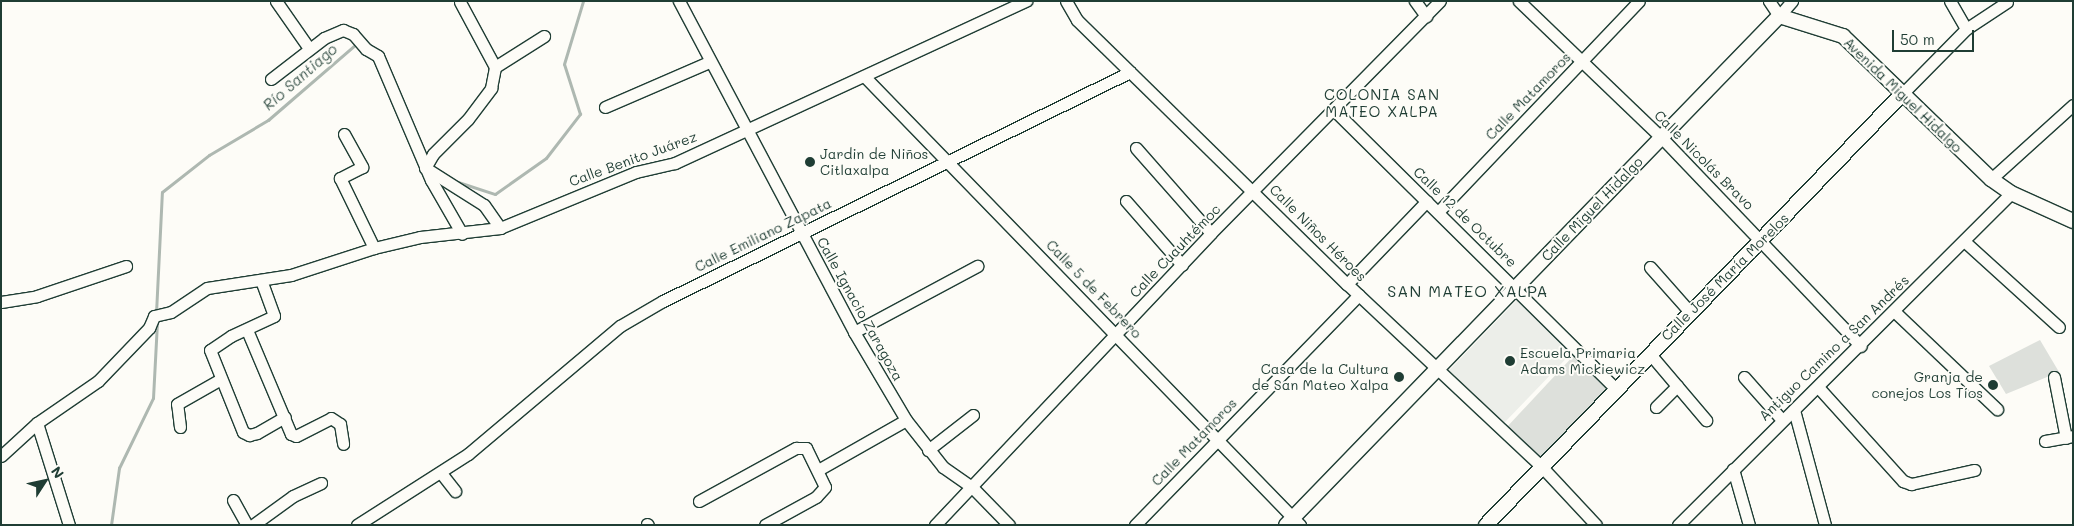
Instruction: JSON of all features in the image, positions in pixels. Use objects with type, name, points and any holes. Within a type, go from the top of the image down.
[{"type":"main road","name":"Avenida Miguel Hidalgo","points":[[1779,16],[1842,36],[1991,179],[2012,193],[2072,218]]},
{"type":"main road","name":"Calle Miguel Hidalgo","points":[[1293,522],[1779,16]]},
{"type":"main road","name":"Calle José María Morelos","points":[[1486,525],[1902,94]]},
{"type":"street","points":[[276,1],[308,48]]},
{"type":"street","name":"Calle Ignacio Zaragoza","points":[[679,1],[709,62],[800,233],[854,332],[906,420],[943,467],[972,487],[1009,525]]},
{"type":"street","name":"Calle Benito Juárez","points":[[37,423],[86,392],[163,314],[207,288],[291,275],[374,248],[436,234],[462,234],[500,228],[636,172],[675,162],[1026,1]]},
{"type":"street","name":"Calle Niños Héroes","points":[[1066,1],[1077,20],[1347,284],[1542,467],[1596,525]]},
{"type":"street","points":[[1415,1],[1426,16]]},
{"type":"street","name":"Calle Cuauhtémoc","points":[[935,525],[1211,233],[1254,192],[1440,1]]},
{"type":"street","name":"Calle Nicolás Bravo","points":[[1519,1],[1661,137],[1763,240],[1861,346]]},
{"type":"street","name":"Calle Matamoros","points":[[1438,212],[1640,1]]},
{"type":"street","points":[[1769,1],[1779,16]]},
{"type":"street","name":"Calle Miguel Hidalgo","points":[[1779,16],[1792,1]]},
{"type":"street","points":[[1950,1],[1966,29]]},
{"type":"street","points":[[429,162],[468,118],[491,88],[494,67],[460,2]]},
{"type":"street","points":[[1902,94],[1966,29],[2007,2]]},
{"type":"street","points":[[271,78],[308,48],[335,32],[353,34],[366,49],[378,56],[462,234]]},
{"type":"street","points":[[494,67],[544,36]]},
{"type":"street","points":[[605,107],[709,62]]},
{"type":"street","name":"Calle Emiliano Zapata","points":[[358,525],[468,454],[620,326],[800,233],[1130,72]]},
{"type":"street","name":"Calle 5 de Febrero","points":[[864,76],[1117,333],[1293,522]]},
{"type":"street","points":[[1991,179],[2073,105]]},
{"type":"street","name":"Calle 12 de Octubre","points":[[1334,110],[1517,288],[1617,390]]},
{"type":"street","points":[[344,134],[362,167],[340,178],[374,248]]},
{"type":"street","points":[[1136,148],[1211,233]]},
{"type":"street","points":[[429,162],[484,206],[500,228]]},
{"type":"street","name":"Antiguo Camino a San Andrés","points":[[1678,525],[1782,420],[1861,346],[2012,193]]},
{"type":"street","points":[[1126,201],[1182,265]]},
{"type":"street","points":[[1347,284],[1427,201]]},
{"type":"street","points":[[1964,241],[2059,327]]},
{"type":"street","points":[[1,302],[37,296],[126,266]]},
{"type":"street","points":[[854,332],[977,266]]},
{"type":"street","points":[[1650,267],[1690,312]]},
{"type":"street","points":[[261,280],[274,316],[231,336],[210,350],[219,380],[243,432],[249,435],[285,417]]},
{"type":"street","name":"Calle Matamoros","points":[[1135,525],[1358,294]]},
{"type":"street","points":[[1895,312],[1997,409]]},
{"type":"street","points":[[247,330],[288,428],[296,436],[326,419],[337,420],[343,444]]},
{"type":"street","points":[[1650,354],[1706,420]]},
{"type":"street","points":[[1744,377],[1782,420]]},
{"type":"street","points":[[2045,441],[2069,437],[2054,377]]},
{"type":"street","points":[[180,427],[177,404],[219,380]]},
{"type":"street","points":[[1656,407],[1677,386]]},
{"type":"street","points":[[1818,387],[1903,481],[1911,484],[1974,470]]},
{"type":"street","points":[[1794,410],[1825,525]]},
{"type":"street","points":[[928,450],[972,415]]},
{"type":"street","points":[[818,470],[906,420]]},
{"type":"street","points":[[1,456],[37,423],[69,525]]},
{"type":"street","points":[[700,501],[801,446],[806,448],[825,488],[822,492],[765,525]]},
{"type":"street","points":[[1733,469],[1749,525]]},
{"type":"street","points":[[441,473],[455,491]]},
{"type":"street","points":[[233,500],[253,524],[293,496],[320,483]]},
{"type":"shaded area","name":"Escuela Primaria Adams Mickiewicz","points":[[1519,298],[1574,351],[1502,425],[1447,372]]},
{"type":"shaded area","points":[[2040,340],[2059,372],[2006,394],[1989,366]]},
{"type":"shaded area","points":[[1576,353],[1613,387],[1542,463],[1505,429]]},
{"type":"waterway","name":"Río Santiago","points":[[458,182],[495,194],[546,158],[580,114],[564,64],[583,1]]},
{"type":"waterway","name":"Río Santiago","points":[[156,313],[162,192],[209,155],[268,120],[355,45],[360,46]]},
{"type":"waterway","name":"Río Santiago","points":[[111,525],[119,468],[153,398],[157,321]]},
{"type":"place","name":"Jardin de Niños Citlaxalpa","points":[[810,162]]},
{"type":"place","name":"Escuela Primaria Adams Mickiewicz","points":[[1510,361]]},
{"type":"place","name":"Casa de la Cultura de San Mateo Xalpa","points":[[1399,377]]},
{"type":"place","name":"Granja de conejos Los Tíos","points":[[1993,385]]},
{"type":"district","name":"COLONIA SAN MATEO XALPA","points":[[1382,102]]},
{"type":"district","name":"SAN MATEO XALPA","points":[[1468,291]]}]
